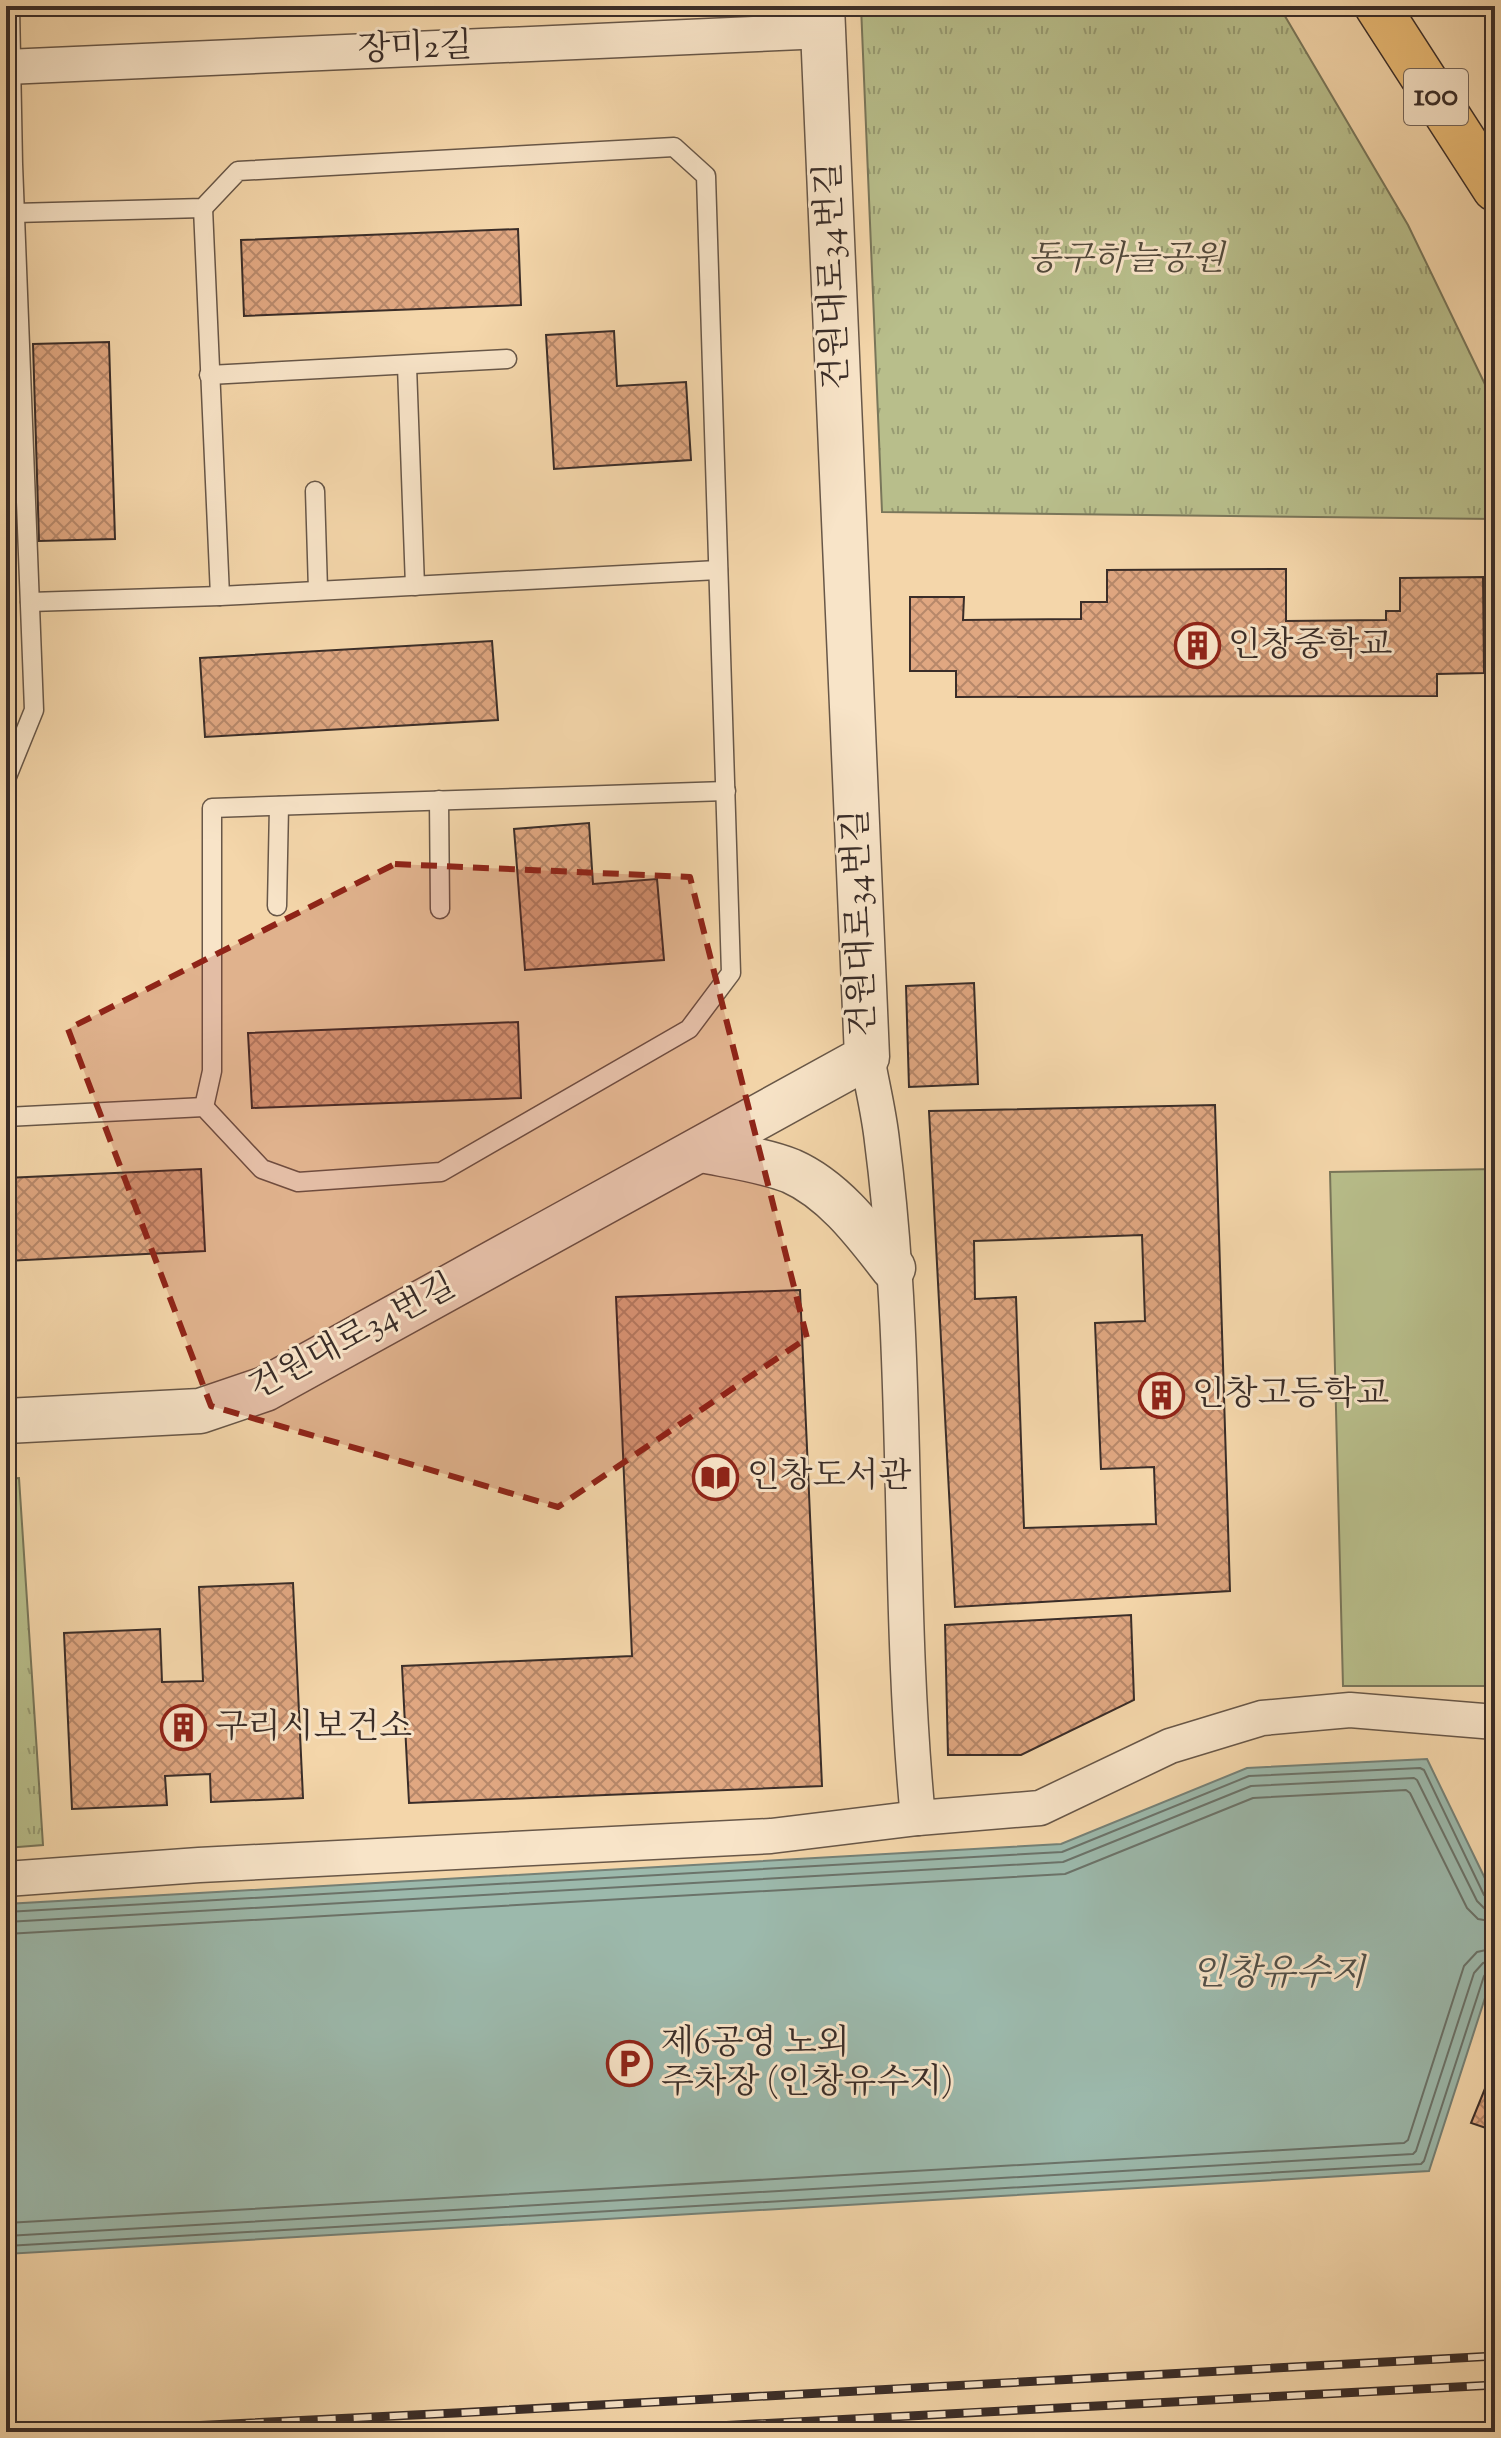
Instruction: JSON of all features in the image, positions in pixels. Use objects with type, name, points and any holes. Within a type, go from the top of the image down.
[{"type":"highway","name":"100","points":[[1377,6],[1495,189]]},
{"type":"street","name":"장미2길","points":[[9,66],[823,19]]},
{"type":"street","name":"건원대로34번길","points":[[6,1421],[200,1411],[265,1389],[867,1057],[823,19]]},
{"type":"street","points":[[867,1057],[882,1140],[893,1268],[910,1736],[918,1818]]},
{"type":"street","points":[[701,1150],[759,1161],[792,1172],[824,1190],[860,1227],[893,1268]]},
{"type":"street","points":[[6,1879],[330,1869],[771,1836],[918,1818],[1040,1808],[1170,1746],[1262,1718],[1350,1710],[1495,1722]]},
{"type":"lane","points":[[6,779],[34,710],[27,510],[13,349],[15,213],[9,164],[10,6]]},
{"type":"lane","points":[[6,1117],[204,1107],[262,1169],[298,1182],[441,1172],[689,1029],[731,973],[706,176],[674,147],[238,171],[203,208],[15,213]]},
{"type":"lane","points":[[203,208],[220,596]]},
{"type":"lane","points":[[209,375],[507,359]]},
{"type":"lane","points":[[407,366],[415,586]]},
{"type":"lane","points":[[315,491],[318,590]]},
{"type":"lane","points":[[6,511],[27,510]]},
{"type":"lane","points":[[30,602],[220,596],[718,570]]},
{"type":"lane","points":[[204,1107],[212,1071],[212,808],[726,791]]},
{"type":"lane","points":[[439,800],[440,909]]},
{"type":"lane","points":[[277,906],[279,806]]},
{"type":"highlighted area","points":[[395,864],[690,877],[807,1338],[558,1507],[211,1406],[68,1029]]},
{"type":"green space","name":"동구하늘공원","points":[[861,6],[1279,6],[1408,225],[1495,405],[1495,519],[882,512]]},
{"type":"green space","points":[[1495,1169],[1495,1686],[1343,1686],[1330,1172]]},
{"type":"green space","points":[[19,1478],[43,1845],[6,1848],[6,1479]]},
{"type":"water","name":"인창유수지","points":[[1427,1759],[1495,1899],[1495,1967],[1429,2171],[6,2254],[6,1904],[1061,1844],[1247,1768]]},
{"type":"building","points":[[518,229],[521,305],[244,316],[241,240]]},
{"type":"building","points":[[614,331],[617,386],[686,382],[691,460],[554,469],[546,335]]},
{"type":"building","points":[[109,342],[115,539],[39,541],[33,344]]},
{"type":"building","name":"인창중학교","points":[[1286,569],[1286,621],[1386,620],[1386,611],[1400,611],[1400,578],[1483,577],[1484,673],[1437,674],[1437,696],[956,697],[956,671],[910,671],[910,597],[964,597],[963,620],[1081,619],[1081,602],[1107,602],[1107,570]]},
{"type":"building","points":[[492,641],[498,720],[205,737],[200,658]]},
{"type":"building","points":[[589,823],[593,884],[657,879],[664,960],[525,970],[514,829]]},
{"type":"building","points":[[974,983],[978,1084],[909,1087],[906,986]]},
{"type":"building","points":[[518,1022],[521,1098],[252,1108],[248,1033]]},
{"type":"building","name":"인창고등학교","points":[[1215,1105],[1230,1591],[955,1607],[929,1111]],"holes":[[[1142,1235],[1145,1321],[1095,1323],[1101,1469],[1154,1467],[1156,1524],[1024,1528],[1016,1297],[975,1299],[974,1241]]]},
{"type":"building","points":[[201,1169],[205,1251],[6,1261],[6,1178]]},
{"type":"building","name":"인창도서관","points":[[800,1290],[822,1786],[409,1803],[402,1666],[632,1656],[616,1297]]},
{"type":"building","name":"구리시보건소","points":[[293,1583],[303,1798],[211,1802],[210,1774],[165,1776],[167,1805],[72,1809],[64,1633],[160,1629],[162,1682],[203,1681],[199,1587]]},
{"type":"building","points":[[1131,1615],[1134,1700],[1021,1755],[948,1755],[945,1625]]},
{"type":"building","points":[[1495,2064],[1495,2131],[1471,2123]]},
{"type":"railway","points":[[66,2432],[1495,2356]]},
{"type":"railway","points":[[604,2432],[1495,2385]]},
{"type":"place","name":"인창중학교","points":[[1197,646]]},
{"type":"place","name":"인창고등학교","points":[[1161,1395]]},
{"type":"place","name":"인창도서관","points":[[716,1477]]},
{"type":"place","name":"구리시보건소","points":[[184,1728]]},
{"type":"place","name":"제6공영 노외 주차장 (인창유수지)","points":[[630,2064]]}]
